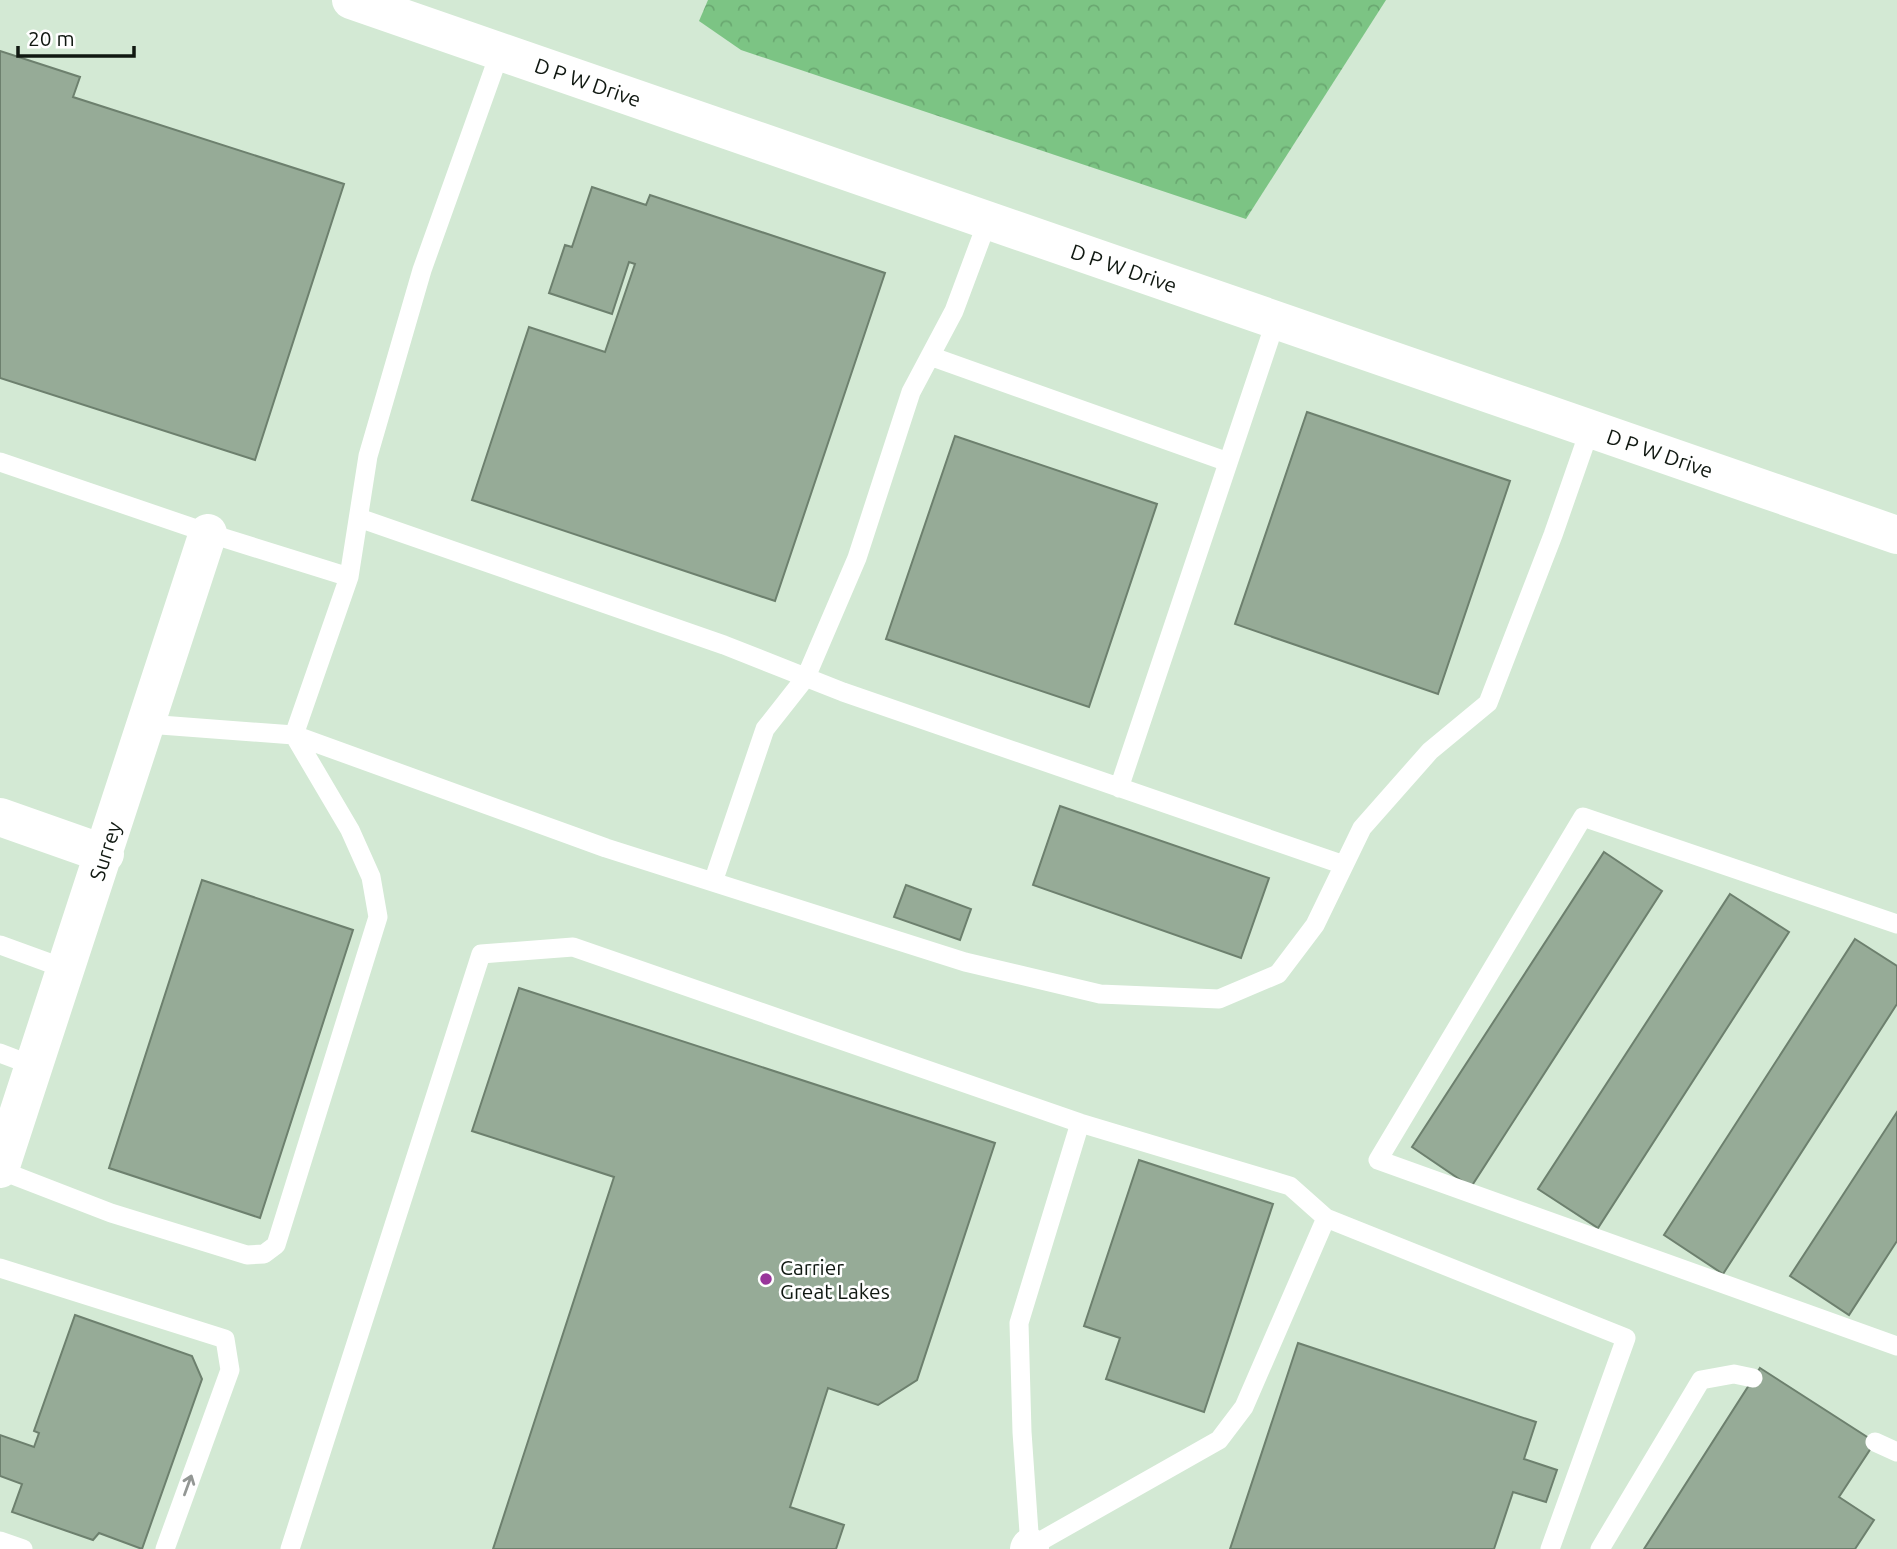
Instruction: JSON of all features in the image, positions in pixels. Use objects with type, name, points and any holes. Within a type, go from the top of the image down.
[{"type":"street","name":"D P W Drive","points":[[351,0],[1897,535]]},
{"type":"street","name":"Surrey","points":[[0,1169],[17,1059],[66,968],[208,533]]},
{"type":"street","points":[[0,817],[105,854]]},
{"type":"lane","points":[[0,1169],[111,1213],[247,1255],[264,1254],[276,1245],[378,917],[371,877],[350,830],[294,735],[349,577],[368,456],[422,270],[500,52]]},
{"type":"lane","points":[[713,882],[765,729],[806,677],[858,558],[911,392],[954,311],[988,220]]},
{"type":"lane","points":[[1119,788],[1276,320]]},
{"type":"lane","points":[[930,356],[1228,462]]},
{"type":"lane","points":[[147,724],[294,735],[606,848],[965,962],[1100,994],[1219,999],[1278,974],[1315,925],[1362,828],[1430,751],[1488,703],[1553,535],[1590,429]]},
{"type":"lane","points":[[0,463],[349,577]]},
{"type":"lane","points":[[359,518],[724,645],[806,677],[1119,788],[1344,865]]},
{"type":"lane","points":[[1897,924],[1583,817],[1378,1160],[1897,1346]]},
{"type":"lane","points":[[0,944],[66,968]]},
{"type":"lane","points":[[290,1549],[481,954],[573,947],[1080,1123],[1290,1186],[1326,1218],[1626,1338],[1550,1549]]},
{"type":"lane","points":[[1080,1123],[1019,1323],[1029,1548],[1219,1440],[1244,1407],[1326,1218]]},
{"type":"lane","points":[[0,1268],[225,1339],[230,1370],[165,1549]]},
{"type":"lane","points":[[1600,1549],[1701,1380],[1734,1374],[1753,1378]]},
{"type":"lane","points":[[1875,1442],[1897,1451]]},
{"type":"lane","points":[[0,1541],[23,1549]]},
{"type":"green space","points":[[708,0],[1386,0],[1246,219],[741,50],[699,21]]},
{"type":"building","points":[[0,51],[80,77],[73,97],[344,184],[255,460],[0,378]]},
{"type":"building","points":[[592,187],[646,205],[650,195],[885,273],[775,601],[472,500],[529,327],[605,352],[635,264],[629,262],[612,314],[549,293],[565,245],[572,247]]},
{"type":"building","points":[[1307,412],[1510,481],[1438,694],[1235,624]]},
{"type":"building","points":[[955,436],[1157,504],[1089,707],[886,639]]},
{"type":"building","points":[[1060,806],[1269,878],[1241,958],[1033,885]]},
{"type":"building","points":[[1604,852],[1662,891],[1471,1187],[1412,1147]]},
{"type":"building","points":[[202,880],[353,930],[260,1218],[109,1168]]},
{"type":"building","points":[[906,885],[971,909],[960,940],[894,917]]},
{"type":"building","points":[[1730,894],[1789,932],[1598,1228],[1538,1189]]},
{"type":"building","points":[[1855,939],[1897,966],[1897,1004],[1723,1274],[1664,1235]]},
{"type":"building","name":"Carrier Great Lakes","points":[[519,988],[995,1143],[917,1380],[878,1405],[828,1388],[790,1507],[844,1525],[836,1549],[493,1549],[614,1177],[472,1131]]},
{"type":"building","points":[[1897,1112],[1897,1241],[1849,1315],[1790,1276]]},
{"type":"building","points":[[1139,1160],[1273,1204],[1204,1412],[1106,1379],[1120,1338],[1084,1326]]},
{"type":"building","points":[[75,1315],[192,1356],[202,1379],[142,1549],[99,1533],[93,1540],[12,1512],[22,1484],[0,1476],[0,1435],[34,1447],[39,1433],[34,1431]]},
{"type":"building","points":[[1298,1343],[1536,1422],[1524,1459],[1557,1470],[1546,1502],[1513,1492],[1494,1549],[1230,1549]]},
{"type":"building","points":[[1760,1368],[1875,1442],[1839,1497],[1874,1520],[1855,1549],[1644,1549]]},
{"type":"place","name":"Carrier Great Lakes","points":[[766,1279]]}]
